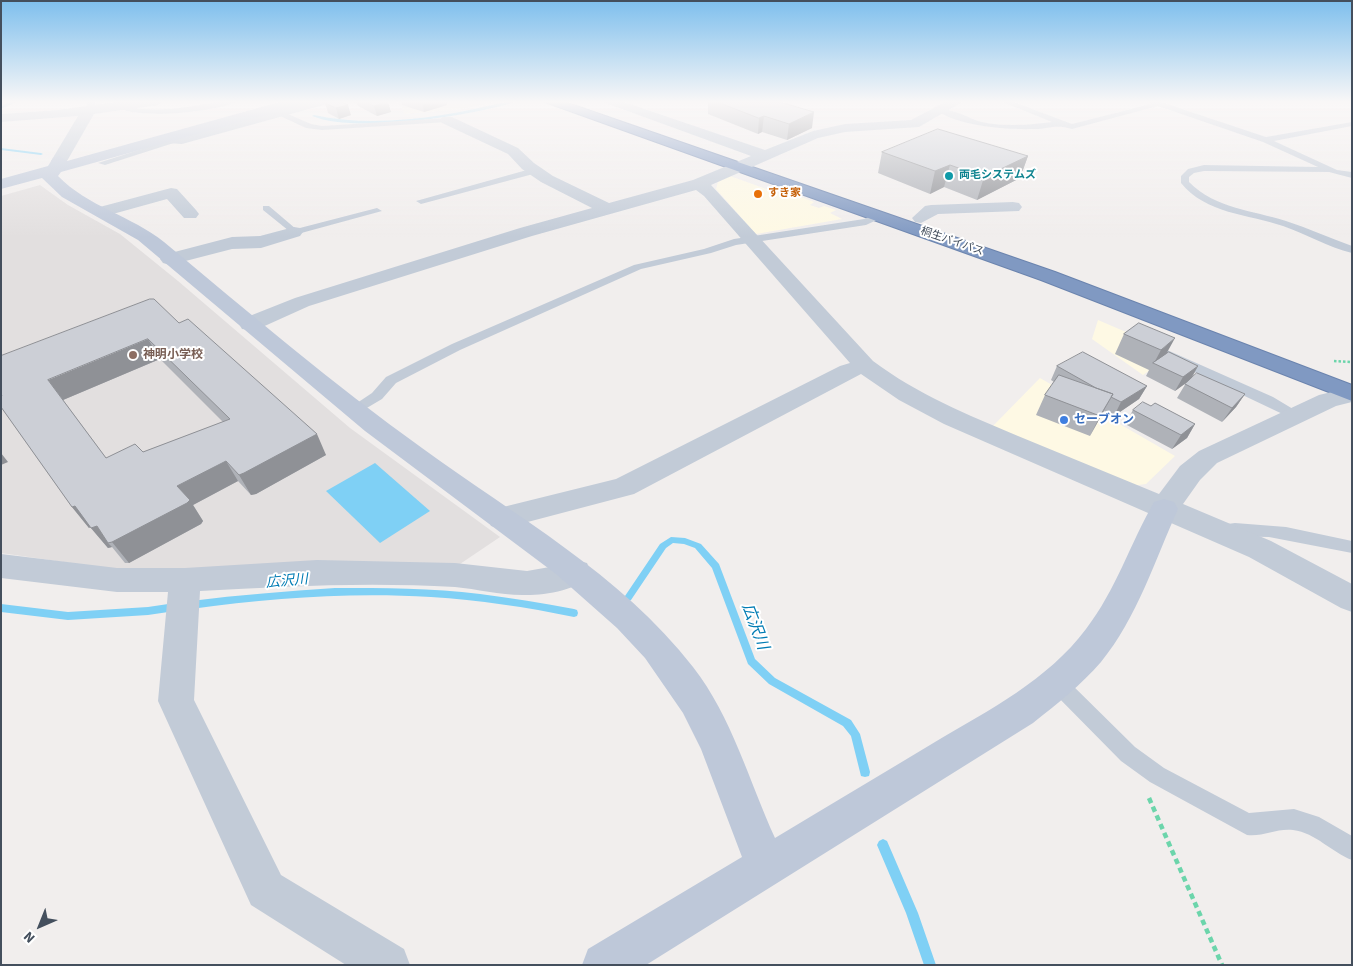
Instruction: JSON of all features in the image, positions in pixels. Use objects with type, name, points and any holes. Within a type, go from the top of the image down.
[{"type":"highway","name":"桐生バイパス","points":[[701,146],[752,161],[878,216],[1132,307],[1352,394]]},
{"type":"highway","name":"桐生バイパス","points":[[708,146],[921,218],[1343,367]]},
{"type":"street","points":[[68,146],[51,179],[62,188],[137,231],[355,409],[428,466],[552,552],[630,618],[657,647],[705,714],[725,758],[766,865]]},
{"type":"street","points":[[1,184],[56,166],[131,146]]},
{"type":"street","points":[[1,176],[144,146]]},
{"type":"street","points":[[503,146],[513,151],[534,171],[607,209]]},
{"type":"street","points":[[716,146],[752,161]]},
{"type":"street","points":[[250,324],[302,302],[526,232],[699,184],[788,146]]},
{"type":"street","points":[[699,184],[710,192],[865,366],[907,396],[953,418],[1164,509],[1218,530],[1268,553],[1352,599]]},
{"type":"street","points":[[102,212],[171,193],[190,214]]},
{"type":"street","points":[[921,218],[931,210],[938,209],[1013,207]]},
{"type":"street","points":[[170,259],[232,242],[261,242],[294,232]]},
{"type":"street","points":[[501,518],[624,487],[848,371],[865,366]]},
{"type":"street","points":[[604,965],[1020,711],[1056,682],[1086,654],[1107,626],[1164,509],[1190,473],[1208,457],[1328,400],[1352,394]]},
{"type":"street","points":[[1,566],[117,580],[183,600],[317,572],[455,575],[527,583],[566,578],[576,572]]},
{"type":"street","points":[[183,600],[176,701],[266,890],[388,965]]},
{"type":"lane","points":[[102,163],[153,146]]},
{"type":"lane","points":[[1279,146],[1328,170]]},
{"type":"lane","points":[[1352,175],[1328,170],[1204,168],[1191,171],[1185,176],[1185,183],[1194,193],[1215,204],[1291,226],[1352,250]]},
{"type":"lane","points":[[421,201],[534,171]]},
{"type":"lane","points":[[266,208],[294,232],[377,211]]},
{"type":"lane","points":[[355,409],[377,396],[391,380],[456,346],[653,262],[750,239],[866,222],[878,216]]},
{"type":"lane","points":[[1158,350],[1268,400],[1296,415]]},
{"type":"lane","points":[[1218,530],[1240,528],[1352,547]]},
{"type":"lane","points":[[1056,682],[1135,760],[1157,776],[1247,824],[1255,826],[1288,819],[1301,821],[1323,830],[1352,849]]},
{"type":"path","points":[[1135,760],[1137,770],[1222,965]]},
{"type":"shaded area","points":[[730,176],[783,195],[788,192],[814,202],[810,205],[819,208],[824,206],[836,210],[830,213],[842,219],[756,234],[716,189],[718,182]]},
{"type":"shaded area","name":"神明小学校","points":[[40,185],[68,205],[120,234],[350,428],[500,537],[460,564],[119,570],[1,553],[1,196]]},
{"type":"shaded area","points":[[1098,320],[1140,338],[1167,358],[1143,375],[1092,339]]},
{"type":"shaded area","points":[[1040,378],[1175,456],[1146,484],[1131,486],[992,427]]},
{"type":"water","points":[[375,463],[430,511],[380,543],[326,491]]},
{"type":"building","points":[[896,146],[995,146],[1028,156],[984,177],[950,165],[935,171],[882,152]]},
{"type":"building","points":[[154,299],[179,323],[188,319],[317,434],[239,475],[226,461],[177,486],[190,500],[187,503],[108,543],[97,526],[91,528],[75,506],[72,507],[1,407],[1,356]],"holes":[[[148,339],[230,419],[143,452],[135,444],[106,458],[48,380]]]},
{"type":"building","points":[[1139,323],[1175,338],[1161,350],[1124,334]]},
{"type":"building","points":[[1083,352],[1147,386],[1121,402],[1111,397],[1113,394],[1096,388],[1057,366]]},
{"type":"building","points":[[1169,352],[1198,366],[1183,377],[1153,363]]},
{"type":"building","points":[[1197,373],[1245,394],[1232,408],[1185,384]]},
{"type":"building","points":[[1059,375],[1113,394],[1100,416],[1045,395]]},
{"type":"building","points":[[1143,402],[1151,406],[1155,403],[1195,424],[1181,435],[1133,410]]},
{"type":"waterway","points":[[1,149],[41,154]]},
{"type":"waterway","name":"広沢川","points":[[628,598],[663,546],[671,540],[685,541],[698,546],[716,566],[751,661],[772,681],[847,723],[855,734],[865,772]]},
{"type":"waterway","name":"広沢川","points":[[191,605],[287,594],[383,591],[479,597],[574,613]]},
{"type":"waterway","name":"広沢川","points":[[1,608],[68,616],[148,611],[175,607]]},
{"type":"waterway","name":"広沢川","points":[[883,845],[912,913],[930,965]]},
{"type":"place","name":"両毛システムズ","points":[[949,176]]},
{"type":"place","name":"すき家","points":[[758,194]]},
{"type":"place","name":"神明小学校","points":[[133,355]]},
{"type":"place","name":"セーブオン","points":[[1064,420]]}]
